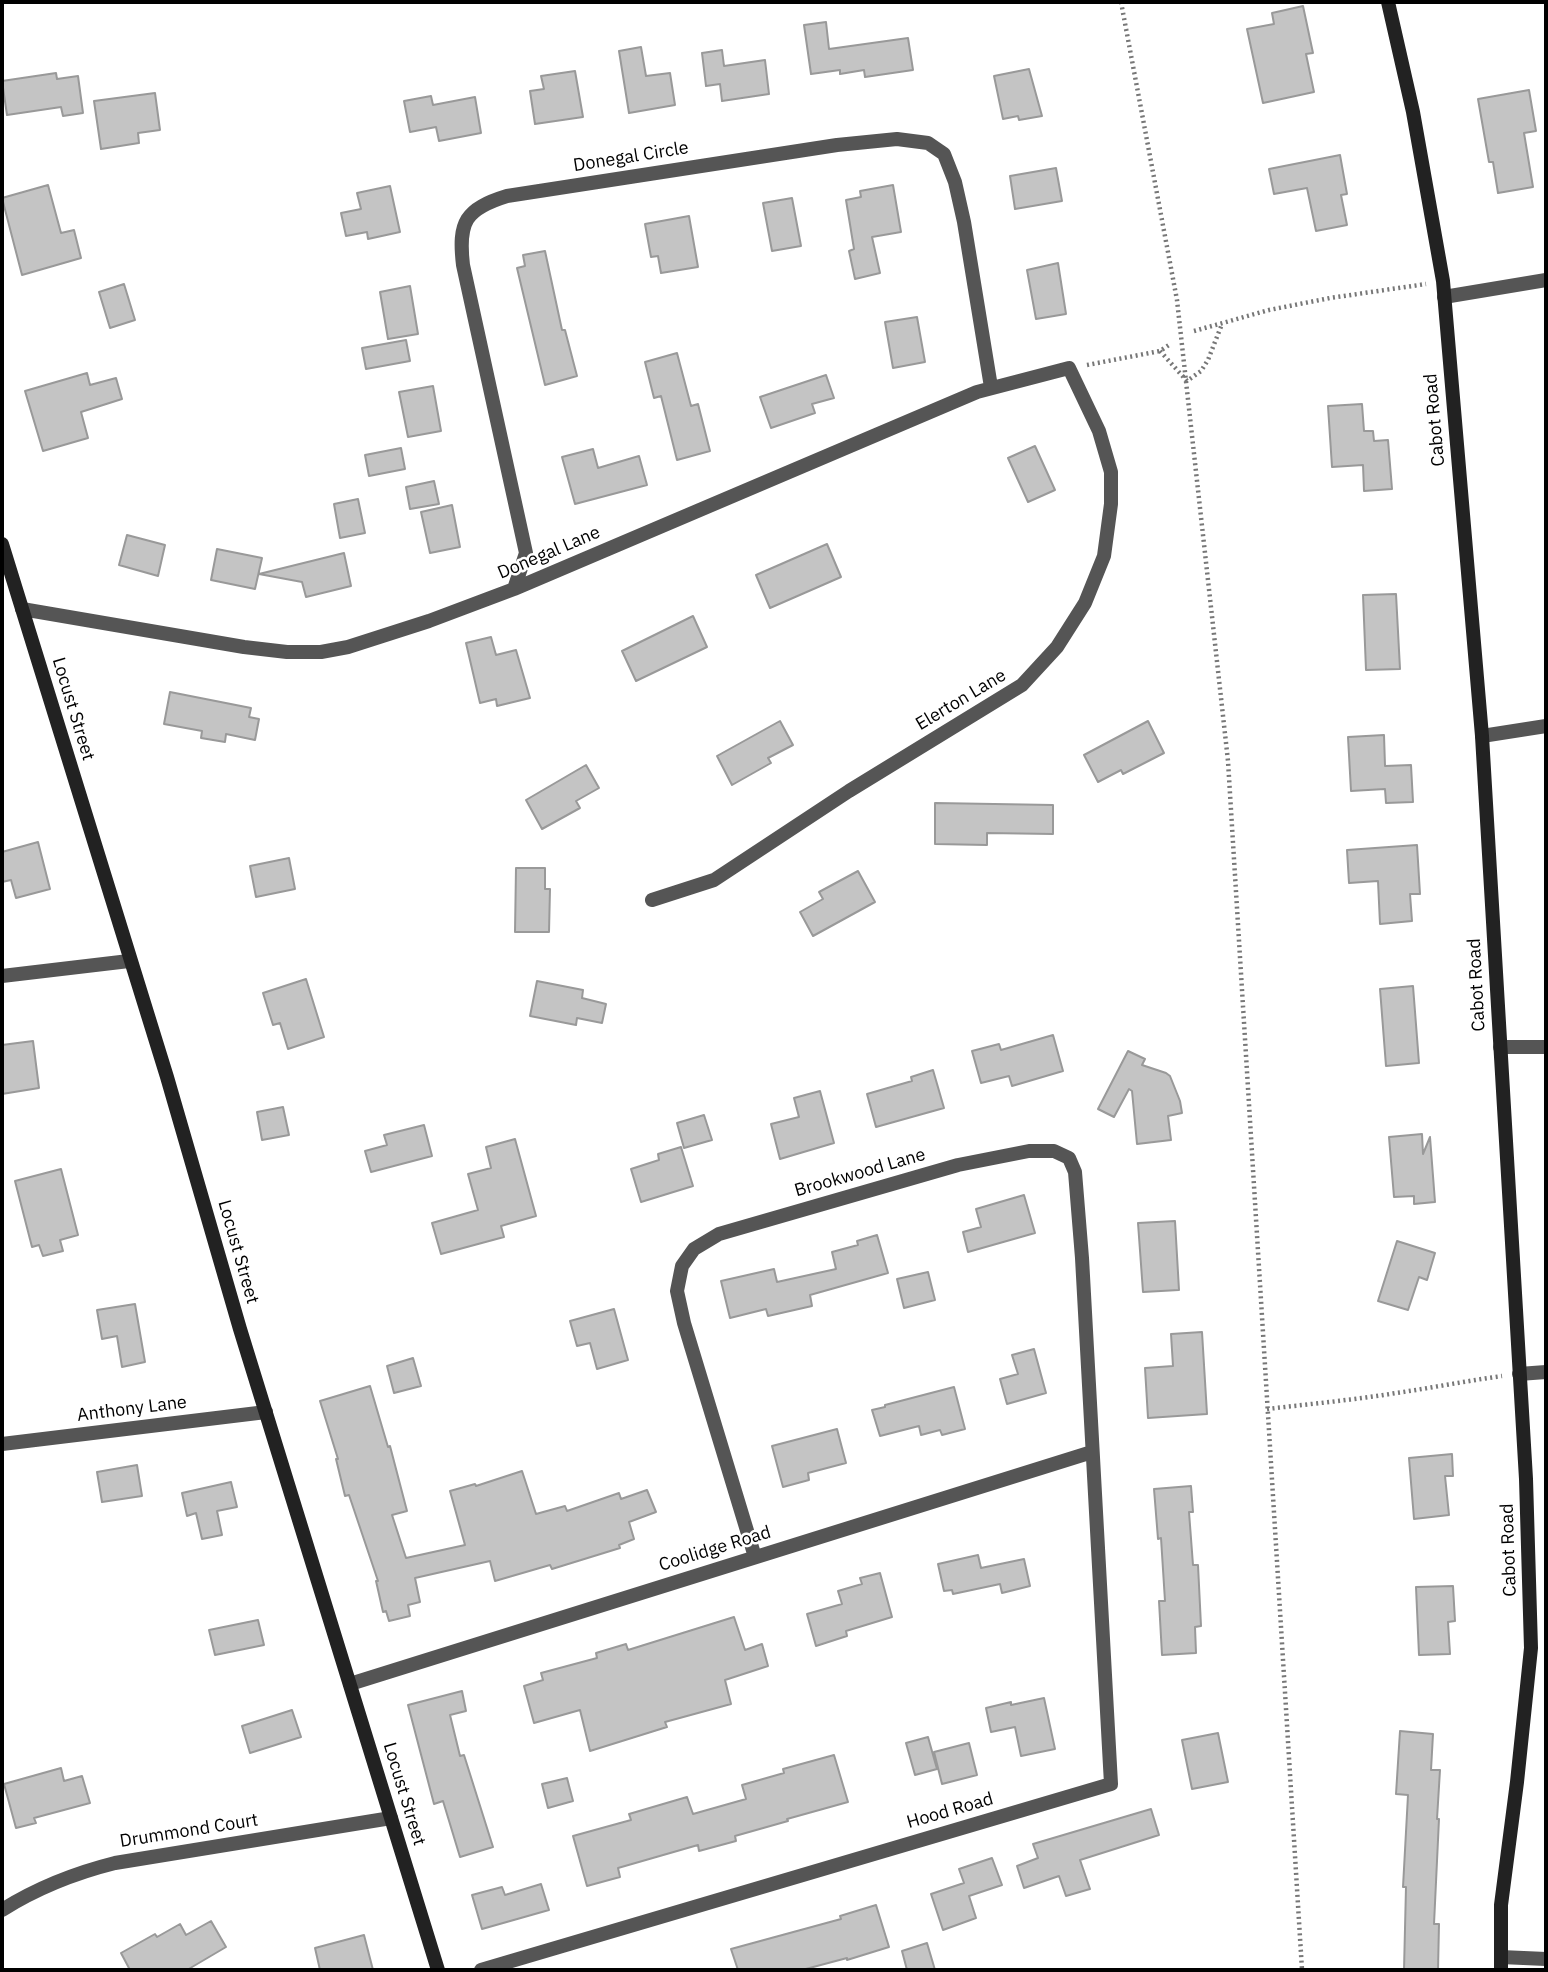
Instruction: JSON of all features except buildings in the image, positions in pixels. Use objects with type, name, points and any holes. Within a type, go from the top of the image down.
[{"type":"street","name":"Cabot Road","points":[[1388,2],[1413,112],[1443,281],[1482,736],[1526,1479],[1531,1648],[1501,1905],[1501,1964]]},
{"type":"street","name":"Donegal Circle","points":[[514,589],[526,553],[460,243],[463,224],[474,211],[487,202],[520,194],[837,145],[897,139],[928,143],[944,154],[955,182],[992,387]]},
{"type":"street","points":[[1444,297],[1546,280]]},
{"type":"street","name":"Donegal Lane","points":[[22,609],[244,647],[287,652],[321,652],[348,647],[429,621],[514,589],[992,387],[1069,368]]},
{"type":"street","name":"Elerton Lane","points":[[652,900],[714,880],[849,791],[1022,685],[1057,647],[1084,603],[1104,556],[1111,505],[1111,472],[1099,431],[1069,368]]},
{"type":"street","name":"Locust Street","points":[[2,544],[438,1970]]},
{"type":"street","points":[[1482,736],[1546,726]]},
{"type":"street","points":[[2,976],[129,961]]},
{"type":"street","points":[[1500,1047],[1546,1047]]},
{"type":"street","name":"Brookwood Lane","points":[[755,1557],[684,1323],[677,1290],[682,1266],[694,1249],[719,1234],[958,1165],[1029,1152],[1054,1151],[1069,1158],[1075,1172],[1082,1258],[1092,1452]]},
{"type":"street","points":[[1519,1374],[1546,1372]]},
{"type":"street","name":"Anthony Lane","points":[[2,1444],[266,1412]]},
{"type":"street","name":"Coolidge Road","points":[[350,1684],[1092,1452]]},
{"type":"street","name":"Hood Road","points":[[481,1970],[1111,1784],[1092,1452]]},
{"type":"street","name":"Drummond Court","points":[[2,1910],[49,1885],[114,1863],[391,1818]]},
{"type":"street","points":[[1501,1964],[1546,1959]]},
{"type":"path","points":[[1121,2],[1177,300],[1228,761],[1302,1970]]},
{"type":"path","points":[[1194,331],[1269,310],[1443,281]]},
{"type":"path","points":[[1186,381],[1201,371],[1208,360],[1222,323]]},
{"type":"path","points":[[1069,368],[1160,351],[1169,345]]},
{"type":"path","points":[[1160,351],[1186,381]]},
{"type":"path","points":[[1268,1409],[1330,1403],[1519,1374]]}]
